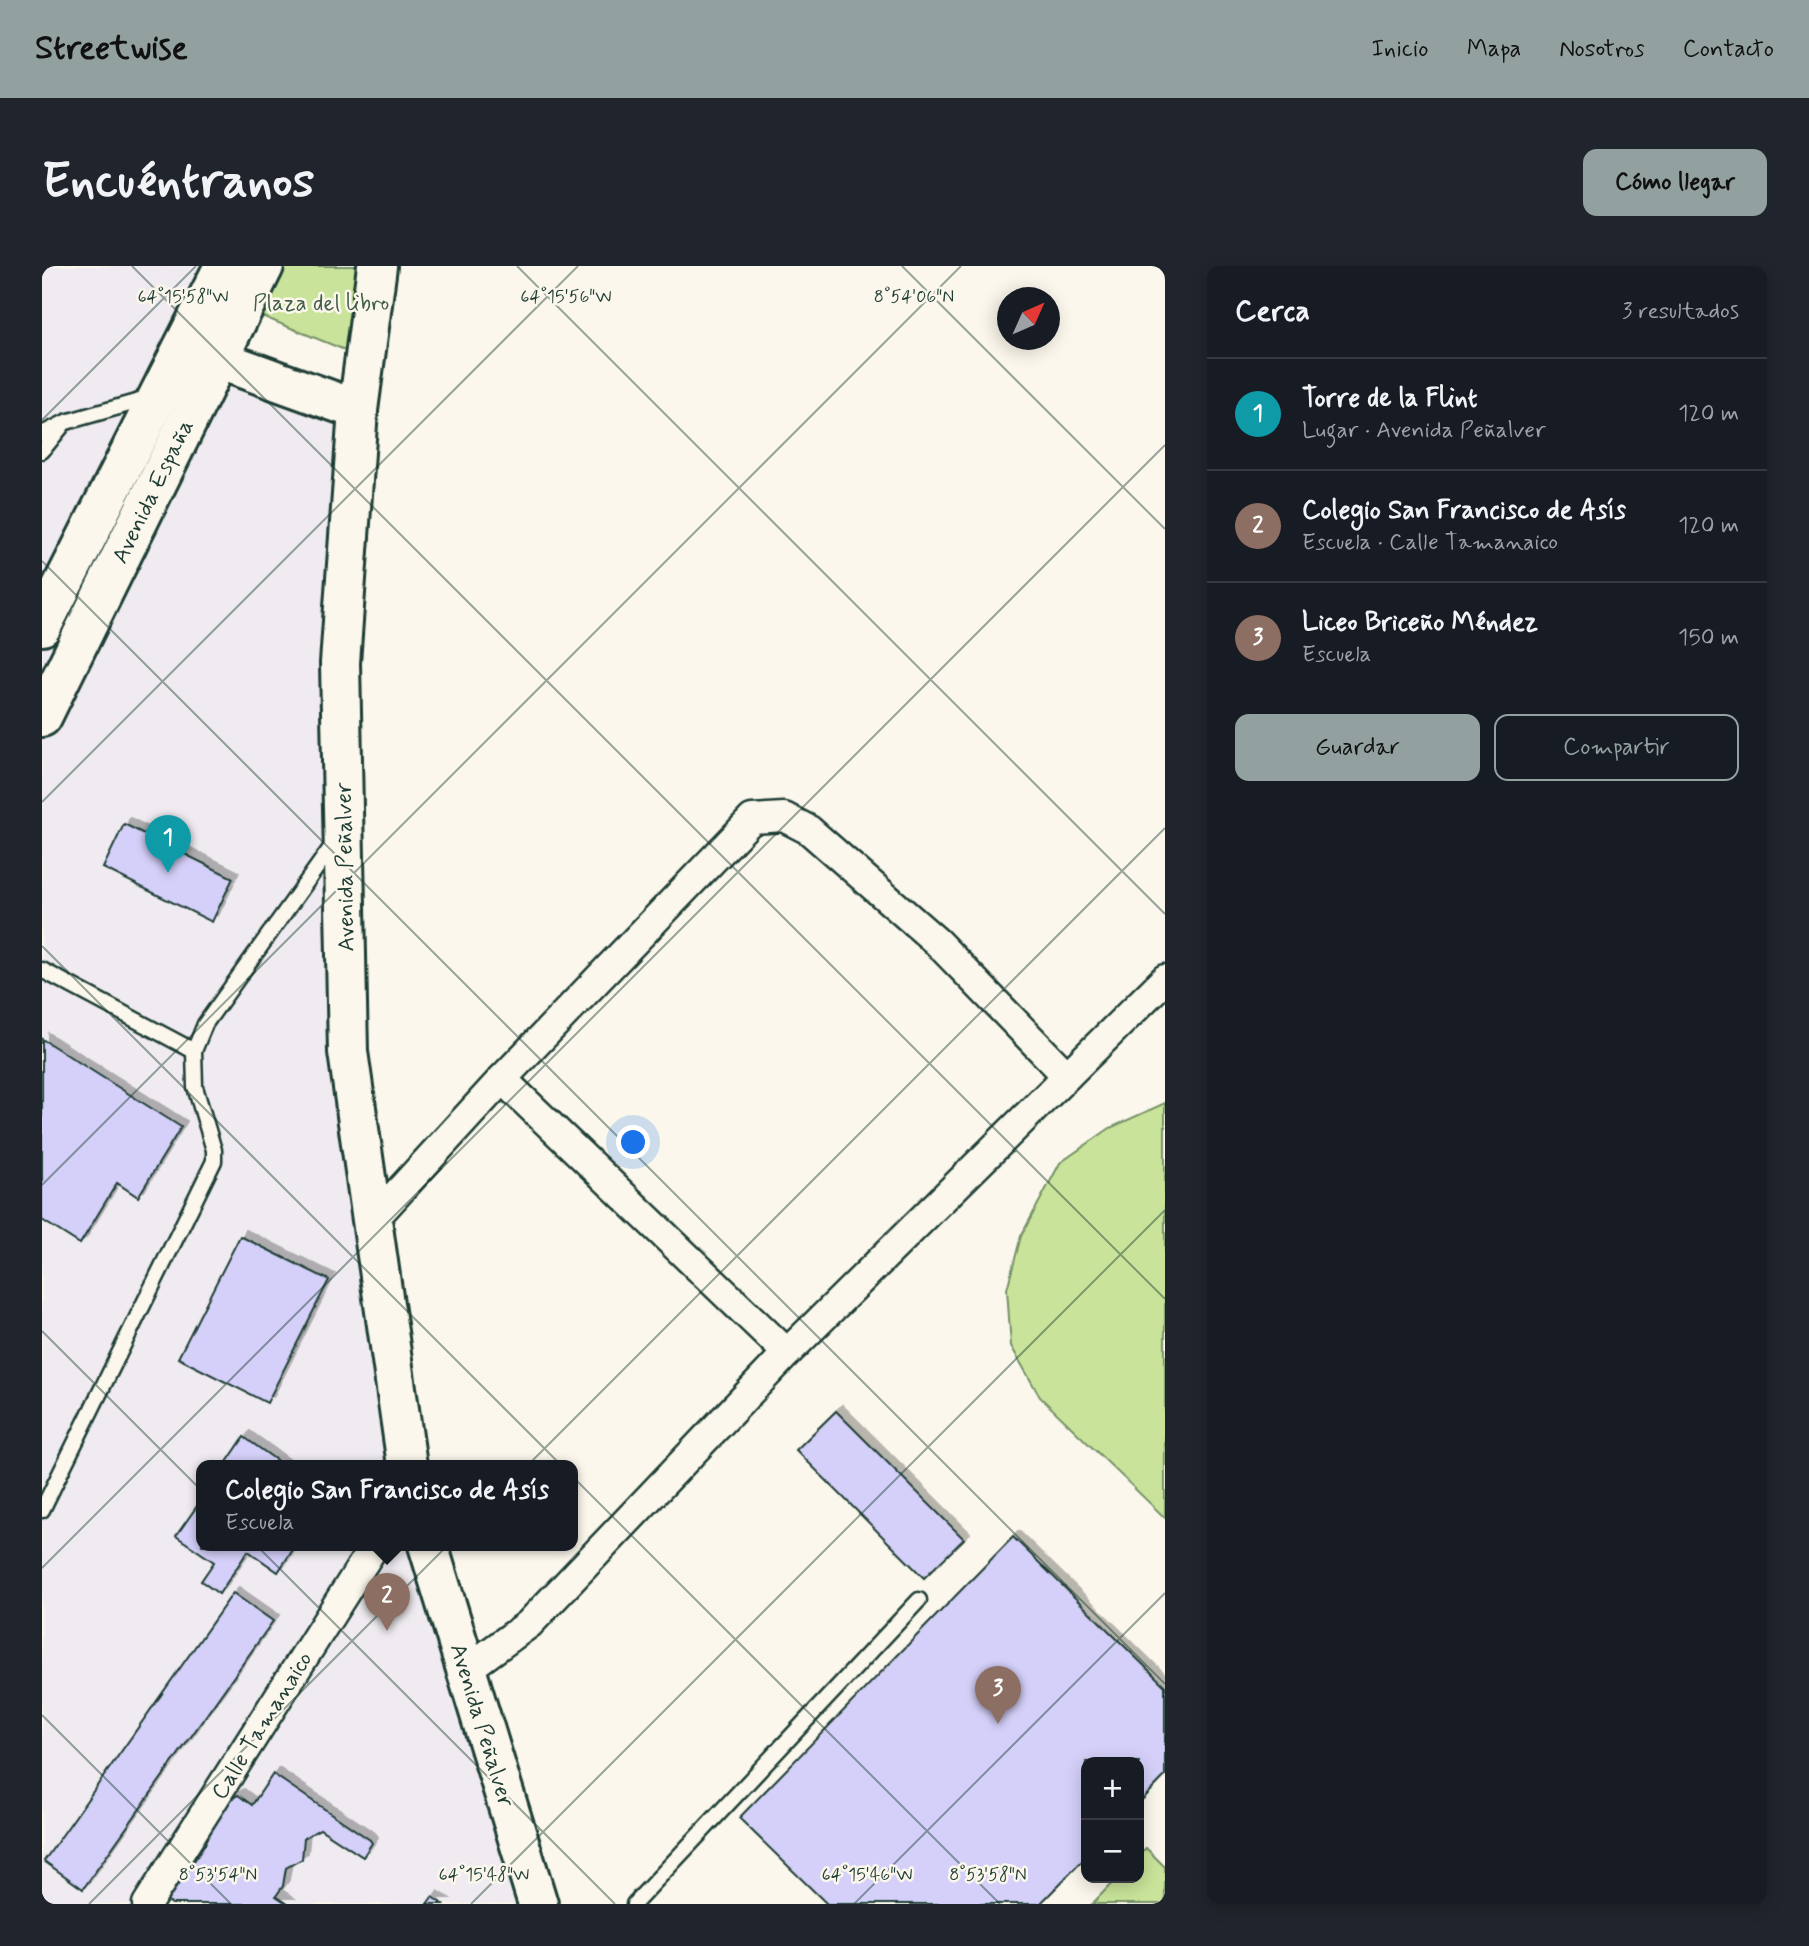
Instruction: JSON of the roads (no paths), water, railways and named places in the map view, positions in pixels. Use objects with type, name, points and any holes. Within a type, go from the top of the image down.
[{"type":"main road","name":"Avenida España","points":[[42,717],[187,377],[224,266]]},
{"type":"main road","name":"Avenida España","points":[[42,626],[187,377],[264,266]]},
{"type":"main road","name":"Avenida Peñalver","points":[[377,266],[358,410],[340,663],[348,1052],[406,1460]]},
{"type":"main road","points":[[187,377],[358,410]]},
{"type":"main road","name":"Avenida Peñalver","points":[[430,1551],[538,1904]]},
{"type":"street","points":[[372,1222],[502,1079],[752,819],[784,817],[808,830],[937,942],[1067,1076]]},
{"type":"street","points":[[466,1670],[529,1625],[788,1353],[1165,979]]},
{"type":"street","points":[[502,1079],[788,1353]]},
{"type":"street","name":"Calle Tamanaico","points":[[148,1904],[371,1551]]},
{"type":"lane","points":[[42,434],[66,422],[187,377]]},
{"type":"lane","points":[[42,451],[66,422]]},
{"type":"lane","points":[[42,1510],[214,1161],[214,1150],[195,1087],[194,1051],[205,1024],[344,830]]},
{"type":"lane","points":[[42,970],[194,1051]]},
{"type":"lane","points":[[634,1904],[919,1600]]},
{"type":"place","name":"Torre de la Flint","points":[[168,873]]},
{"type":"place","name":"Colegio San Francisco de Asís","points":[[387,1631]]},
{"type":"place","name":"Liceo Briceño Méndez","points":[[998,1724]]},
{"type":"park label","name":"Plaza del libro","points":[[321,302]]}]
